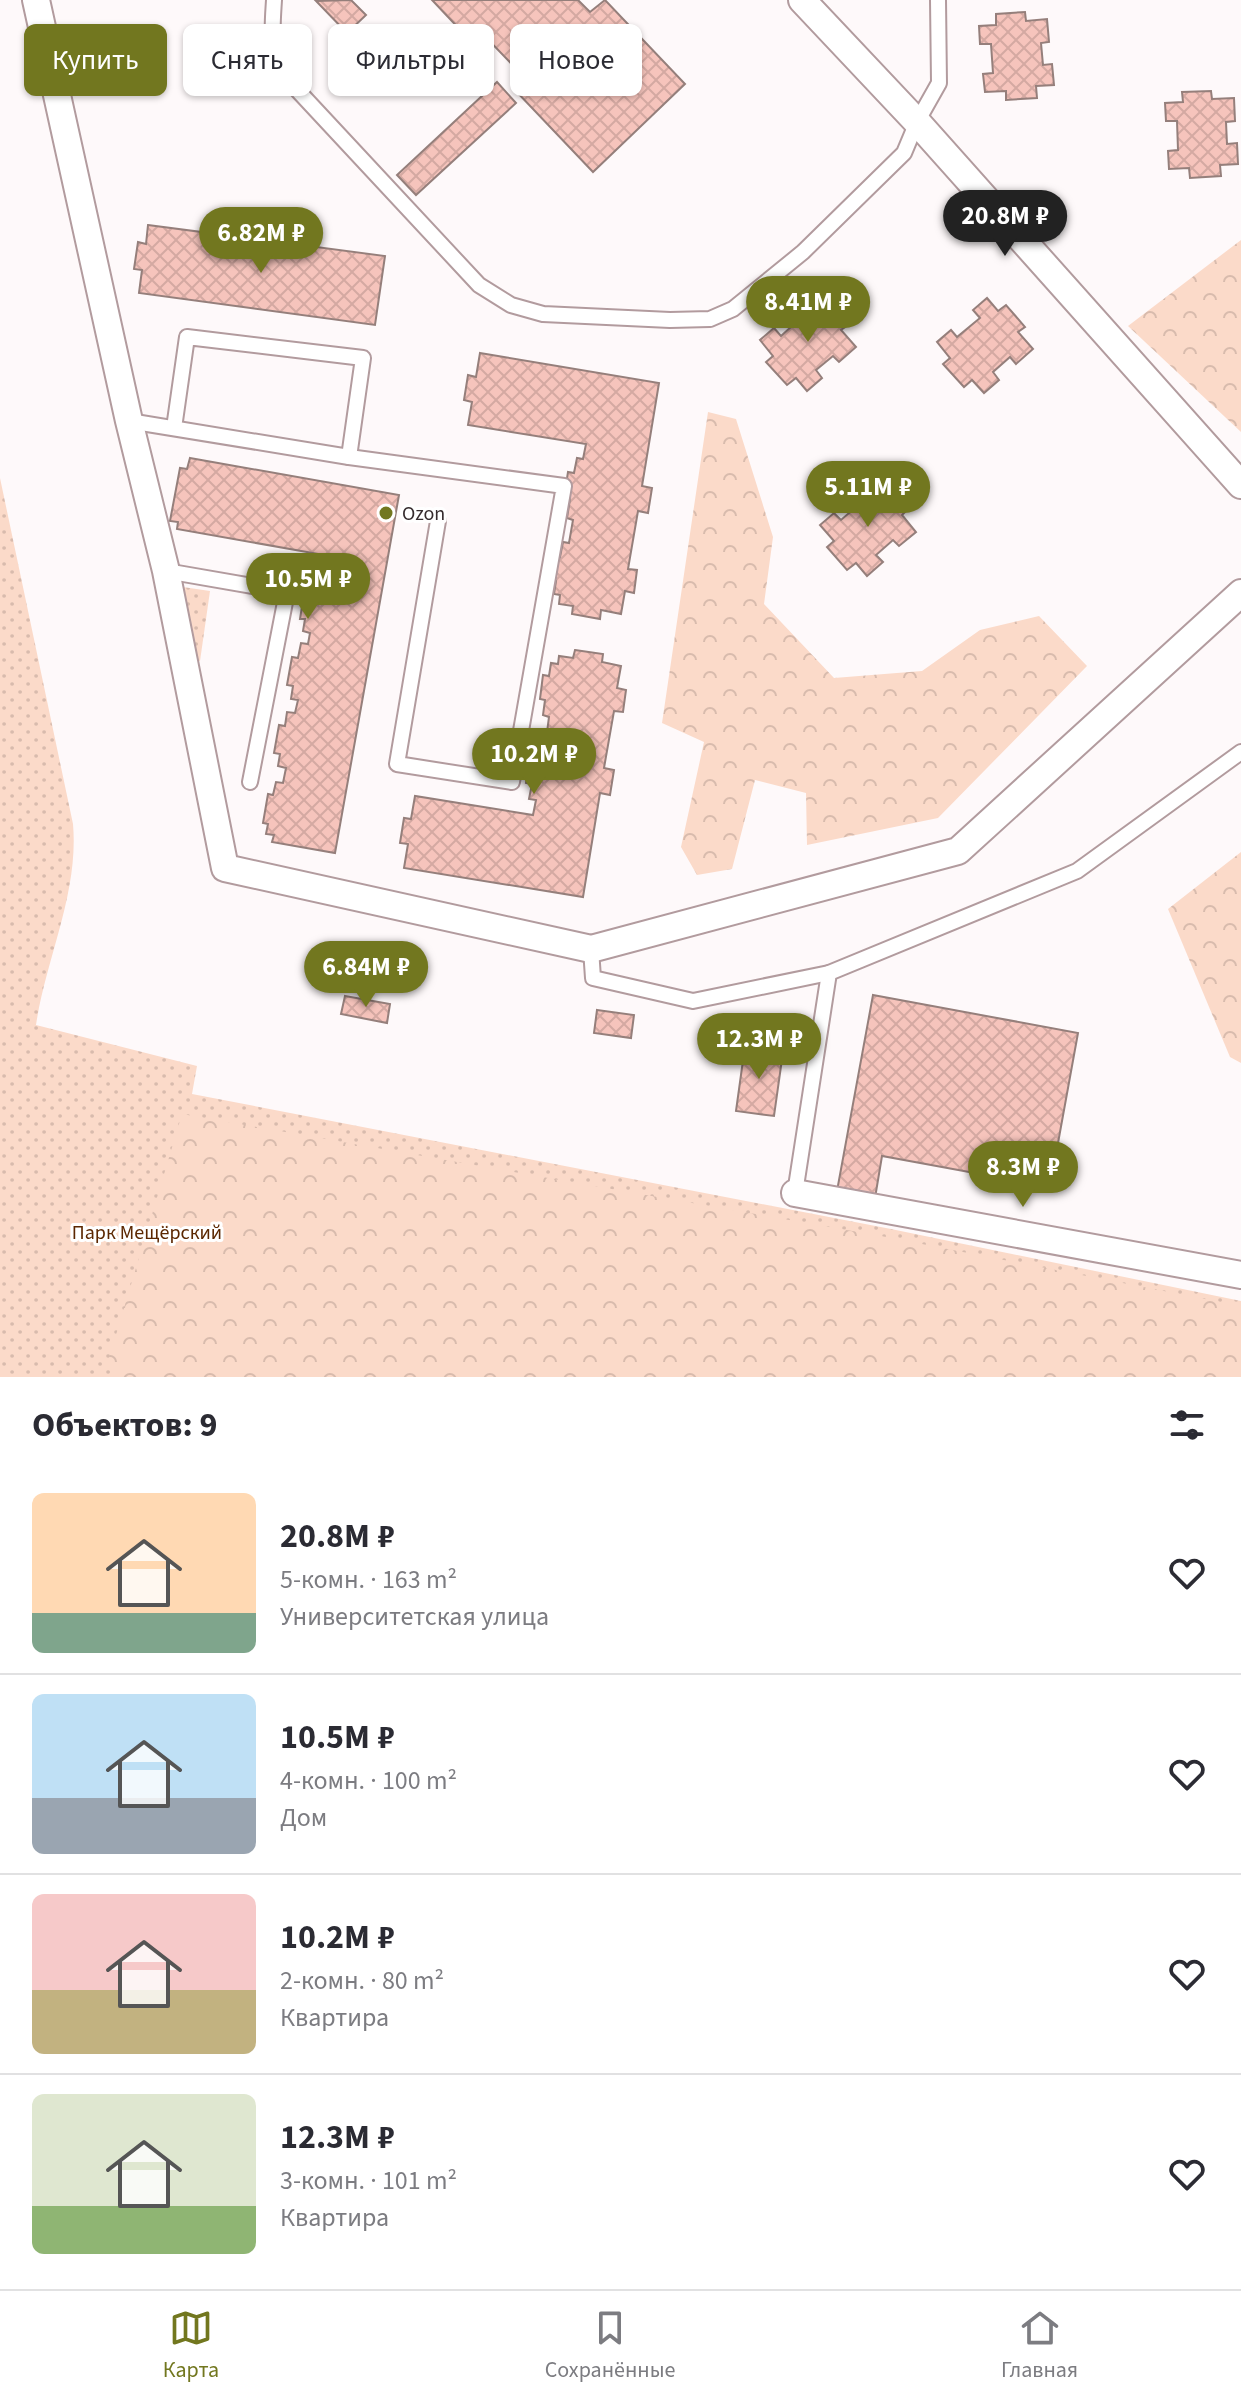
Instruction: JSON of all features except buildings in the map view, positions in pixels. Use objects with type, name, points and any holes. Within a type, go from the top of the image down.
[{"type":"street","points":[[36,0],[129,421],[166,571],[225,868],[591,949],[958,851],[1241,593]]},
{"type":"street","points":[[802,0],[917,122],[1241,485]]},
{"type":"street","points":[[795,1193],[1241,1275]]},
{"type":"lane","points":[[274,0],[272,42],[276,63],[288,80],[479,285],[511,305],[543,314],[683,320],[710,319],[733,309],[803,252],[904,153],[939,83],[938,0]]},
{"type":"lane","points":[[174,428],[187,337],[363,358],[349,457]]},
{"type":"lane","points":[[129,421],[349,457],[564,486],[512,782],[397,764],[438,521]]},
{"type":"lane","points":[[166,571],[287,592],[250,782]]},
{"type":"lane","points":[[591,949],[593,978],[693,1001],[829,973],[1077,871],[1241,752]]},
{"type":"lane","points":[[795,1193],[829,973]]},
{"type":"green space","points":[[1241,240],[1241,432],[1128,326]]},
{"type":"green space","points":[[708,412],[736,419],[773,537],[764,604],[834,678],[922,671],[980,630],[1039,616],[1087,666],[938,818],[807,845],[806,793],[755,780],[732,869],[697,875],[681,847],[704,742],[662,723]]},
{"type":"green space","name":"Парк Мещёрский","points":[[0,478],[73,824],[74,850],[67,900],[36,1025],[197,1066],[192,1094],[891,1229],[1241,1301],[1241,1377],[0,1377]]},
{"type":"green space","points":[[176,586],[210,591],[200,661],[191,660]]},
{"type":"green space","points":[[1241,852],[1241,1063],[1230,1057],[1168,909]]},
{"type":"green space","name":"Парк Мещёрский","points":[[182,1114],[881,1236],[1241,1306],[1241,1377],[119,1377],[107,1365]]},
{"type":"place","name":"Ozon","points":[[386,513]]}]
